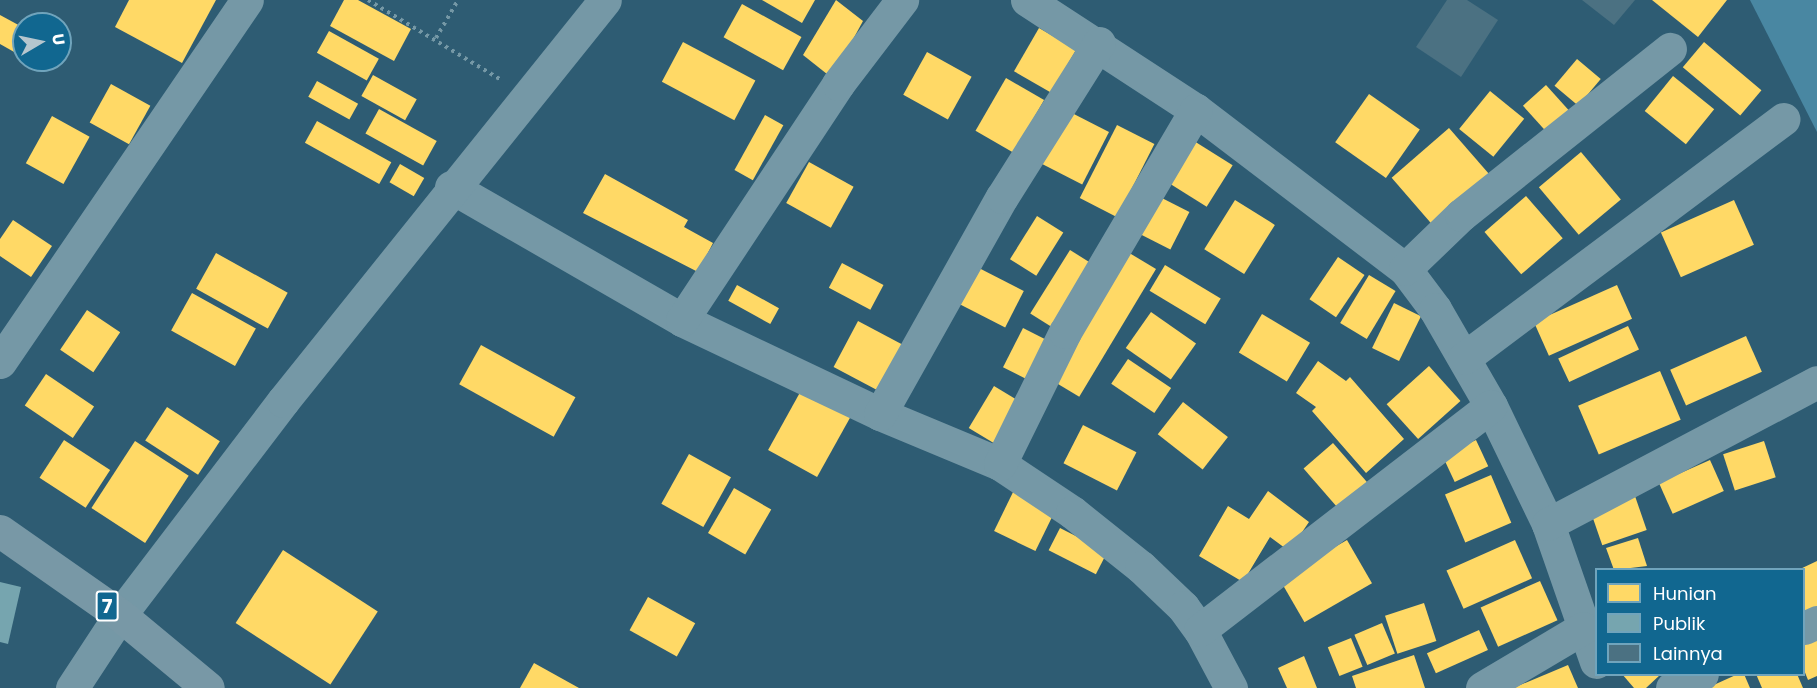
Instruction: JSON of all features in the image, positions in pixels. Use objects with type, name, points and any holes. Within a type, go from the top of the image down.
[{"type":"highway","name":"7","points":[[0,531],[120,615],[208,688]]},
{"type":"street","points":[[0,362],[247,0]]},
{"type":"street","points":[[72,688],[120,615],[451,187],[605,0]]},
{"type":"street","points":[[682,320],[838,84],[902,0]]},
{"type":"street","points":[[1027,0],[1099,43],[1196,110],[1405,269],[1435,309],[1491,406],[1548,524],[1595,659]]},
{"type":"street","points":[[880,414],[966,258],[1099,43]]},
{"type":"street","points":[[1405,269],[1461,215],[1670,49]]},
{"type":"street","points":[[1000,464],[1065,332],[1196,110]]},
{"type":"street","points":[[1464,358],[1784,119]]},
{"type":"street","points":[[451,187],[682,320],[880,414],[1000,464],[1072,512],[1141,567],[1200,630],[1231,688]]},
{"type":"street","points":[[1548,524],[1817,382]]},
{"type":"street","points":[[1200,630],[1491,406]]},
{"type":"street","points":[[1482,688],[1583,628]]},
{"type":"street","points":[[1672,688],[1699,676]]},
{"type":"path","points":[[368,0],[436,38],[525,97]]},
{"type":"path","points":[[436,38],[458,0]]},
{"type":"water","points":[[1750,0],[1817,0],[1817,132]]},
{"type":"building: Hunian","points":[[129,0],[216,0],[182,63],[115,27]]},
{"type":"building: Hunian","points":[[344,0],[358,0],[411,29],[394,61],[330,26]]},
{"type":"building: Hunian","points":[[762,0],[815,0],[802,23]]},
{"type":"building: Hunian","points":[[836,0],[863,21],[832,78],[803,55]]},
{"type":"building: Hunian","points":[[1652,0],[1727,0],[1698,37]]},
{"type":"building: Hunian","points":[[742,4],[801,37],[783,70],[724,37]]},
{"type":"building: Hunian","points":[[0,15],[12,22],[12,51],[0,44]]},
{"type":"building: Hunian","points":[[1039,28],[1076,50],[1051,93],[1014,71]]},
{"type":"building: Hunian","points":[[329,31],[379,59],[367,80],[317,53]]},
{"type":"building: Hunian","points":[[683,42],[755,80],[734,120],[662,82]]},
{"type":"building: Hunian","points":[[1704,42],[1761,90],[1740,115],[1683,67]]},
{"type":"building: Hunian","points":[[927,52],[972,77],[948,120],[903,95]]},
{"type":"building: Hunian","points":[[1577,59],[1601,79],[1578,106],[1555,86]]},
{"type":"building: Hunian","points":[[373,75],[417,99],[405,120],[361,96]]},
{"type":"building: Hunian","points":[[1673,76],[1714,109],[1686,144],[1645,111]]},
{"type":"building: Hunian","points":[[1006,78],[1044,100],[1014,153],[976,131]]},
{"type":"building: Hunian","points":[[317,81],[358,104],[349,120],[308,97]]},
{"type":"building: Hunian","points":[[111,84],[150,106],[129,144],[90,122]]},
{"type":"building: Hunian","points":[[1546,85],[1571,113],[1548,134],[1523,106]]},
{"type":"building: Hunian","points":[[1490,91],[1524,119],[1493,157],[1459,129]]},
{"type":"building: Hunian","points":[[1369,94],[1420,130],[1386,178],[1335,142]]},
{"type":"building: Hunian","points":[[379,109],[437,141],[423,165],[365,133]]},
{"type":"building: Hunian","points":[[1068,111],[1109,132],[1082,184],[1041,164]]},
{"type":"building: Hunian","points":[[765,115],[783,125],[753,180],[734,170]]},
{"type":"building: Hunian","points":[[52,116],[90,137],[63,184],[26,163]]},
{"type":"building: Hunian","points":[[317,121],[391,162],[379,184],[305,143]]},
{"type":"building: Hunian","points":[[1117,125],[1154,144],[1117,217],[1080,198]]},
{"type":"building: Hunian","points":[[1449,128],[1492,178],[1435,228],[1392,178]]},
{"type":"building: Hunian","points":[[1186,136],[1233,165],[1207,207],[1160,178]]},
{"type":"building: Hunian","points":[[1581,152],[1621,199],[1579,235],[1539,187]]},
{"type":"building: Hunian","points":[[809,162],[854,187],[831,228],[786,203]]},
{"type":"building: Hunian","points":[[400,164],[424,178],[414,196],[390,182]]},
{"type":"building: Hunian","points":[[605,174],[688,220],[684,227],[713,243],[698,272],[583,213]]},
{"type":"building: Hunian","points":[[1152,193],[1189,212],[1170,249],[1133,230]]},
{"type":"building: Hunian","points":[[1526,196],[1563,238],[1521,274],[1484,232]]},
{"type":"building: Hunian","points":[[1235,200],[1275,225],[1244,274],[1204,249]]},
{"type":"building: Hunian","points":[[1734,200],[1754,245],[1681,277],[1661,233]]},
{"type":"building: Hunian","points":[[1037,216],[1063,232],[1036,276],[1010,259]]},
{"type":"building: Hunian","points":[[13,220],[52,246],[31,277],[0,256],[0,239]]},
{"type":"building: Hunian","points":[[1070,250],[1096,266],[1057,330],[1030,314]]},
{"type":"building: Hunian","points":[[1126,251],[1156,269],[1079,397],[1049,379]]},
{"type":"building: Hunian","points":[[216,253],[288,293],[268,329],[196,289]]},
{"type":"building: Hunian","points":[[1338,257],[1365,275],[1336,317],[1309,299]]},
{"type":"building: Hunian","points":[[842,263],[883,285],[870,310],[829,288]]},
{"type":"building: Hunian","points":[[973,265],[1024,291],[1005,327],[954,302]]},
{"type":"building: Hunian","points":[[1165,265],[1221,298],[1205,324],[1150,291]]},
{"type":"building: Hunian","points":[[1369,275],[1396,291],[1367,339],[1340,323]]},
{"type":"building: Hunian","points":[[737,285],[779,308],[770,324],[728,301]]},
{"type":"building: Hunian","points":[[1617,285],[1632,319],[1549,356],[1534,322]]},
{"type":"building: Hunian","points":[[192,293],[256,328],[235,366],[171,331]]},
{"type":"building: Hunian","points":[[1394,303],[1421,316],[1399,361],[1372,348]]},
{"type":"building: Hunian","points":[[87,310],[120,332],[93,372],[60,350]]},
{"type":"building: Hunian","points":[[1151,312],[1196,344],[1171,380],[1126,348]]},
{"type":"building: Hunian","points":[[1262,314],[1310,343],[1287,381],[1239,353]]},
{"type":"building: Hunian","points":[[858,321],[907,347],[882,393],[834,367]]},
{"type":"building: Hunian","points":[[1628,326],[1639,350],[1569,382],[1558,359]]},
{"type":"building: Hunian","points":[[1023,328],[1051,342],[1031,381],[1003,367]]},
{"type":"building: Hunian","points":[[1746,336],[1762,372],[1686,405],[1670,370]]},
{"type":"building: Hunian","points":[[481,345],[575,397],[554,437],[459,384]]},
{"type":"building: Hunian","points":[[1128,359],[1171,388],[1154,413],[1111,384]]},
{"type":"building: Hunian","points":[[1318,361],[1346,381],[1350,377],[1404,439],[1366,473],[1312,411],[1316,407],[1296,393]]},
{"type":"building: Hunian","points":[[1429,366],[1460,401],[1418,439],[1387,404]]},
{"type":"building: Hunian","points":[[1660,371],[1681,420],[1599,455],[1578,406]]},
{"type":"building: Hunian","points":[[46,374],[94,406],[73,438],[25,406]]},
{"type":"building: Hunian","points":[[994,386],[1021,402],[995,444],[969,428]]},
{"type":"building: Hunian","points":[[803,387],[852,414],[817,477],[768,450]]},
{"type":"building: Hunian","points":[[1183,402],[1228,437],[1203,469],[1158,434]]},
{"type":"building: Hunian","points":[[167,407],[220,441],[198,475],[145,441]]},
{"type":"building: Hunian","points":[[1083,425],[1136,452],[1117,491],[1063,463]]},
{"type":"building: Hunian","points":[[64,440],[110,470],[86,508],[39,478]]},
{"type":"building: Hunian","points":[[1476,440],[1488,466],[1455,482],[1442,456]]},
{"type":"building: Hunian","points":[[135,441],[189,476],[145,543],[91,508]]},
{"type":"building: Hunian","points":[[1764,441],[1776,477],[1735,490],[1723,454]]},
{"type":"building: Hunian","points":[[1333,443],[1367,482],[1338,508],[1304,469]]},
{"type":"building: Hunian","points":[[689,454],[731,477],[703,527],[661,504]]},
{"type":"building: Hunian","points":[[1710,460],[1724,491],[1673,514],[1659,483]]},
{"type":"building: Hunian","points":[[1491,475],[1511,523],[1465,542],[1445,495]]},
{"type":"building: Hunian","points":[[1016,486],[1057,506],[1035,551],[994,531]]},
{"type":"building: Hunian","points":[[734,488],[771,510],[745,555],[708,533]]},
{"type":"building: Hunian","points":[[1268,491],[1309,522],[1289,551],[1270,537],[1243,582],[1199,556],[1228,506],[1249,519]]},
{"type":"building: Hunian","points":[[1635,496],[1647,530],[1602,545],[1591,511]]},
{"type":"building: Hunian","points":[[1060,528],[1107,552],[1096,574],[1049,550]]},
{"type":"building: Hunian","points":[[1638,538],[1647,566],[1613,568],[1606,548]]},
{"type":"building: Hunian","points":[[1347,540],[1372,583],[1304,622],[1279,579]]},
{"type":"building: Hunian","points":[[1515,540],[1532,578],[1464,609],[1446,571]]},
{"type":"building: Hunian","points":[[283,550],[378,612],[330,685],[236,623]]},
{"type":"building: Hunian","points":[[1817,561],[1817,619],[1805,625],[1805,568],[1802,568]]},
{"type":"building: Hunian","points":[[1540,581],[1557,620],[1498,647],[1481,607]]},
{"type":"building: Hunian","points":[[648,597],[695,623],[677,656],[630,630]]},
{"type":"building: Hunian","points":[[1424,603],[1436,641],[1397,654],[1385,616]]},
{"type":"building: Hunian","points":[[1382,623],[1395,653],[1367,665],[1354,635]]},
{"type":"building: Hunian","points":[[1479,630],[1488,650],[1436,673],[1427,653]]},
{"type":"building: Hunian","points":[[1817,633],[1817,676],[1808,680],[1805,672],[1805,639]]},
{"type":"building: Hunian","points":[[1351,638],[1363,667],[1339,676],[1328,647]]},
{"type":"building: Hunian","points":[[1414,655],[1425,688],[1356,688],[1352,676]]},
{"type":"building: Hunian","points":[[1304,656],[1317,688],[1287,688],[1278,668]]},
{"type":"building: Hunian","points":[[534,663],[579,688],[520,688]]},
{"type":"building: Hunian","points":[[1568,665],[1578,688],[1513,688]]},
{"type":"building: Hunian","points":[[1624,676],[1659,676],[1646,688],[1634,688]]},
{"type":"building: Hunian","points":[[1734,676],[1745,676],[1750,688],[1707,688]]},
{"type":"building: Hunian","points":[[1757,676],[1798,676],[1803,688],[1762,688]]},
{"type":"building: Publik","points":[[0,582],[21,587],[8,644],[0,642]]},
{"type":"building: Lainnya","points":[[1447,0],[1467,0],[1498,20],[1461,77],[1416,47]]},
{"type":"building: Lainnya","points":[[1582,0],[1635,0],[1614,25]]}]
